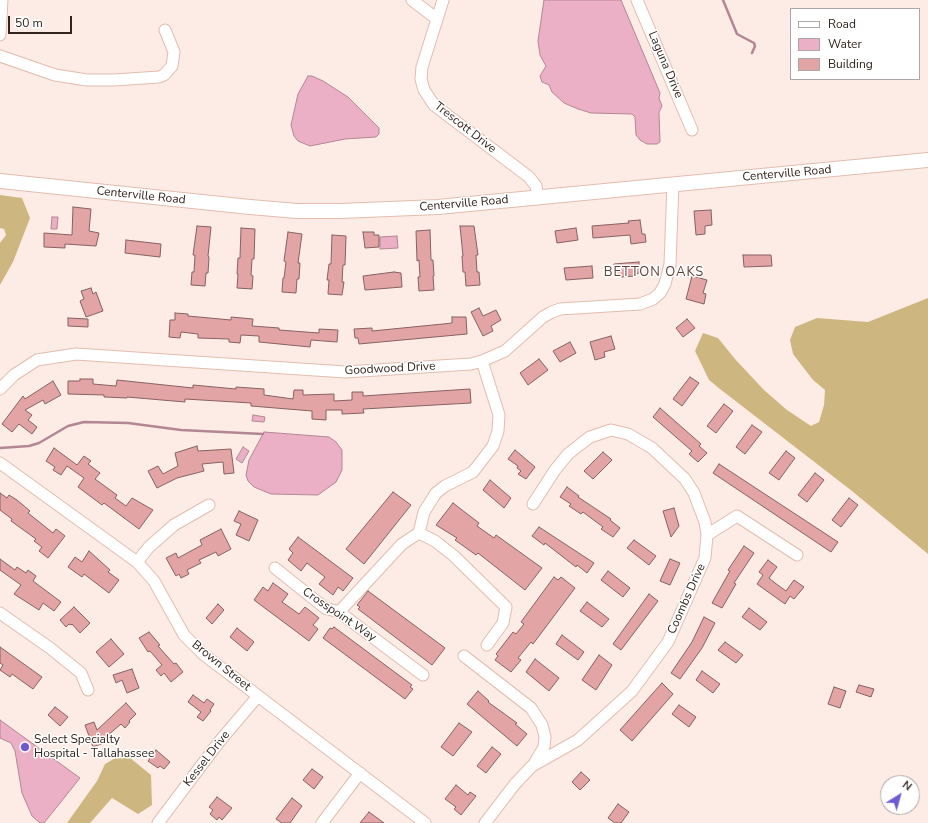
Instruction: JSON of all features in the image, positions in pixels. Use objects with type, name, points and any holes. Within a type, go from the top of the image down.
[{"type":"main road","name":"Centerville Road","points":[[0,181],[297,211],[388,210],[538,198],[928,160]]},
{"type":"street","points":[[0,35],[2,0]]},
{"type":"street","points":[[412,0],[437,19]]},
{"type":"street","name":"Trescott Drive","points":[[443,0],[422,68],[421,80],[428,98],[529,177],[536,186],[538,198]]},
{"type":"street","name":"Laguna Drive","points":[[637,0],[692,130]]},
{"type":"street","points":[[0,56],[55,74],[87,80],[159,77],[169,70],[174,52],[165,30]]},
{"type":"street","name":"Goodwood Drive","points":[[0,389],[14,375],[37,360],[76,354],[345,372],[471,364],[482,361],[505,351],[543,317],[552,312],[560,310],[640,304],[653,299],[660,293],[665,284],[670,264],[673,184]]},
{"type":"street","points":[[339,612],[402,544],[420,533],[424,512],[428,503],[445,486],[473,472],[493,446],[498,431],[499,415],[482,361]]},
{"type":"street","name":"Coombs Drive","points":[[485,823],[515,784],[532,766],[578,740],[632,691],[655,662],[668,642],[699,576],[705,558],[707,535],[701,510],[685,478],[645,443],[628,434],[611,430],[590,437],[568,454],[555,470],[533,504]]},
{"type":"street","name":"Brown Street","points":[[0,463],[137,562],[154,581],[184,635],[203,654],[425,823]]},
{"type":"street","points":[[137,562],[149,547],[174,525],[209,505]]},
{"type":"street","points":[[707,535],[738,516],[797,555]]},
{"type":"street","points":[[420,533],[435,541],[454,556],[506,607],[503,623],[487,645]]},
{"type":"street","name":"Crosspoint Way","points":[[275,568],[325,608],[339,612],[423,675]]},
{"type":"street","points":[[0,613],[50,648],[81,673],[88,690]]},
{"type":"street","points":[[464,656],[531,708],[542,725],[545,737],[544,748],[542,754],[532,766]]},
{"type":"street","name":"Kessel Drive","points":[[158,823],[219,742],[258,696]]},
{"type":"street","points":[[322,823],[360,773]]},
{"type":"shaded area","points":[[0,195],[22,198],[30,218],[13,262],[0,285],[0,243],[6,235],[4,229],[0,228]]},
{"type":"shaded area","points":[[928,298],[928,554],[852,491],[709,380],[695,351],[703,333],[718,338],[764,390],[787,410],[811,426],[819,422],[824,405],[825,390],[813,380],[793,354],[790,340],[795,327],[817,318],[868,322]]},
{"type":"shaded area","points":[[124,753],[151,775],[152,805],[138,814],[112,798],[90,823],[67,823],[97,781],[105,764]]},
{"type":"water","points":[[544,0],[621,0],[660,93],[659,98],[662,106],[659,112],[660,142],[657,144],[647,144],[640,140],[636,135],[635,117],[632,114],[591,113],[578,109],[564,103],[552,92],[549,85],[542,82],[540,76],[546,66],[540,55],[538,41]]},
{"type":"water","points":[[308,76],[312,76],[323,81],[348,97],[379,128],[379,134],[376,137],[345,139],[310,146],[298,141],[294,136],[291,125],[298,94]]},
{"type":"water","points":[[52,217],[58,217],[57,229],[51,229]]},
{"type":"water","points":[[397,236],[398,248],[380,249],[380,237]]},
{"type":"water","points":[[253,415],[265,417],[264,422],[252,421]]},
{"type":"water","points":[[264,432],[329,437],[336,442],[342,450],[342,470],[336,482],[318,495],[271,494],[254,487],[248,481],[246,475],[249,460]]},
{"type":"water","points":[[243,447],[249,451],[242,463],[236,459]]},
{"type":"water","points":[[0,720],[80,778],[44,823],[40,823],[32,816],[22,793],[15,751],[11,743],[0,738]]},
{"type":"building","points":[[73,207],[91,209],[89,231],[99,233],[96,246],[65,244],[65,248],[44,247],[44,233],[72,235]]},
{"type":"building","points":[[711,210],[712,225],[705,226],[705,234],[696,235],[694,211]]},
{"type":"building","points":[[640,220],[642,234],[645,234],[646,242],[631,244],[630,235],[593,238],[592,226],[629,223],[628,221]]},
{"type":"building","points":[[197,226],[211,227],[208,273],[206,273],[205,286],[191,285],[192,272],[194,272],[195,255],[193,255]]},
{"type":"building","points":[[460,226],[474,226],[478,255],[476,255],[477,272],[479,272],[480,285],[466,286],[465,272],[463,272]]},
{"type":"building","points":[[241,228],[255,229],[254,259],[252,259],[251,275],[253,276],[252,289],[237,288]]},
{"type":"building","points":[[576,228],[578,240],[557,243],[555,231]]},
{"type":"building","points":[[430,230],[434,290],[419,291],[418,277],[420,277],[419,260],[417,261],[416,231]]},
{"type":"building","points":[[288,232],[302,234],[298,263],[300,263],[299,279],[297,279],[296,293],[282,292]]},
{"type":"building","points":[[363,232],[374,232],[374,235],[379,235],[379,247],[365,248]]},
{"type":"building","points":[[332,235],[346,236],[342,295],[328,294],[329,280],[327,280],[329,264],[331,264]]},
{"type":"building","points":[[126,240],[161,244],[160,257],[125,253]]},
{"type":"building","points":[[743,255],[771,255],[772,266],[744,267]]},
{"type":"building","points":[[639,262],[639,273],[635,274],[635,276],[621,277],[621,275],[615,275],[614,264]]},
{"type":"building","points":[[592,266],[593,278],[566,280],[564,268]]},
{"type":"building","points":[[394,272],[401,273],[402,287],[365,290],[363,276]]},
{"type":"building","points":[[692,276],[707,280],[703,293],[706,294],[704,304],[686,299]]},
{"type":"building","points":[[91,288],[93,294],[96,292],[103,311],[86,317],[80,301],[84,299],[81,291]]},
{"type":"building","points":[[479,308],[483,316],[496,310],[501,320],[491,326],[493,331],[483,336],[471,312]]},
{"type":"building","points":[[175,313],[188,314],[188,316],[231,320],[231,317],[253,319],[252,326],[279,328],[279,330],[319,333],[319,329],[338,330],[337,342],[311,340],[310,347],[259,342],[259,336],[241,335],[240,343],[229,342],[229,339],[198,338],[198,334],[181,332],[180,338],[169,337],[170,320],[175,320]]},
{"type":"building","points":[[452,317],[466,317],[467,334],[359,344],[358,338],[355,338],[354,329],[372,328],[372,331],[452,323]]},
{"type":"building","points":[[68,318],[88,319],[88,327],[68,326]]},
{"type":"building","points":[[687,319],[695,328],[683,337],[676,328]]},
{"type":"building","points":[[611,336],[615,349],[604,352],[605,357],[595,360],[590,342]]},
{"type":"building","points":[[570,342],[576,353],[560,362],[553,351]]},
{"type":"building","points":[[539,359],[548,370],[528,385],[520,373]]},
{"type":"building","points":[[690,377],[699,383],[682,406],[673,399]]},
{"type":"building","points":[[80,379],[93,379],[93,384],[116,386],[117,380],[193,388],[193,385],[236,389],[236,387],[264,389],[264,395],[293,399],[294,390],[303,390],[303,395],[334,394],[334,401],[352,400],[352,392],[363,392],[363,396],[470,389],[471,403],[363,409],[364,413],[342,414],[342,410],[326,410],[326,420],[312,419],[312,411],[251,406],[251,403],[185,399],[185,402],[127,397],[104,397],[104,395],[68,394],[68,381],[80,381]]},
{"type":"building","points":[[53,381],[61,395],[45,404],[43,400],[25,410],[32,415],[28,420],[37,427],[32,434],[19,424],[12,432],[2,424],[23,396],[25,399]]},
{"type":"building","points":[[724,404],[733,411],[716,433],[707,426]]},
{"type":"building","points":[[660,408],[701,444],[699,446],[707,453],[698,462],[689,454],[692,451],[653,417]]},
{"type":"building","points":[[752,425],[762,432],[745,454],[736,447]]},
{"type":"building","points":[[197,446],[198,451],[231,449],[234,473],[224,474],[223,462],[202,464],[204,471],[177,478],[157,488],[148,471],[158,466],[163,474],[178,466],[175,453]]},
{"type":"building","points":[[54,448],[77,465],[84,456],[91,461],[88,464],[100,473],[95,479],[117,495],[115,498],[126,506],[132,498],[153,510],[139,529],[104,503],[102,505],[78,487],[84,478],[67,466],[61,475],[53,470],[55,467],[46,461]]},
{"type":"building","points":[[515,450],[535,467],[526,479],[518,474],[521,471],[517,468],[518,466],[508,459]]},
{"type":"building","points":[[786,451],[795,458],[779,480],[769,473]]},
{"type":"building","points":[[603,452],[612,460],[593,479],[584,471]]},
{"type":"building","points":[[719,464],[838,542],[831,552],[713,473]]},
{"type":"building","points":[[815,473],[824,480],[807,502],[798,495]]},
{"type":"building","points":[[490,480],[511,498],[504,508],[483,490]]},
{"type":"building","points":[[567,487],[579,496],[578,497],[611,519],[610,520],[620,528],[613,537],[601,529],[603,527],[583,512],[581,514],[569,506],[571,504],[560,497]]},
{"type":"building","points":[[393,492],[411,505],[364,564],[346,549]]},
{"type":"building","points":[[0,493],[7,498],[9,495],[17,500],[30,511],[28,513],[53,533],[56,529],[65,536],[48,558],[39,551],[42,547],[34,541],[36,539],[11,521],[12,519],[0,510]]},
{"type":"building","points":[[849,498],[858,505],[841,527],[832,520]]},
{"type":"building","points":[[453,503],[479,523],[477,526],[494,538],[496,535],[542,568],[525,590],[478,553],[476,555],[455,540],[457,538],[436,525]]},
{"type":"building","points":[[674,508],[679,526],[671,537],[663,511]]},
{"type":"building","points":[[239,511],[258,520],[249,541],[236,535],[241,524],[234,521]]},
{"type":"building","points":[[539,527],[594,563],[587,573],[577,565],[576,567],[545,543],[544,545],[532,536]]},
{"type":"building","points":[[221,529],[231,549],[218,556],[216,552],[199,560],[201,563],[187,570],[189,574],[181,578],[179,574],[176,576],[166,558],[176,553],[178,558],[202,545],[200,540]]},
{"type":"building","points":[[298,537],[353,578],[343,591],[338,587],[333,595],[319,584],[325,577],[307,563],[301,571],[288,560],[293,553],[289,549]]},
{"type":"building","points":[[634,540],[656,556],[649,565],[627,548]]},
{"type":"building","points":[[744,546],[754,553],[734,583],[736,584],[722,608],[712,603],[730,571],[728,570]]},
{"type":"building","points":[[89,551],[110,570],[108,572],[119,580],[109,593],[84,574],[82,577],[68,567],[75,557],[82,562]]},
{"type":"building","points":[[0,559],[15,570],[17,567],[26,573],[28,570],[36,576],[33,581],[61,602],[54,611],[43,603],[39,610],[14,594],[21,585],[0,570]]},
{"type":"building","points":[[670,559],[680,563],[670,585],[660,581]]},
{"type":"building","points":[[768,560],[777,567],[769,578],[775,583],[786,591],[794,580],[804,587],[794,599],[790,596],[785,604],[757,584],[763,575],[759,572]]},
{"type":"building","points":[[608,571],[630,588],[623,597],[601,580]]},
{"type":"building","points":[[554,577],[558,580],[561,577],[575,588],[533,644],[531,642],[518,658],[521,660],[511,672],[495,660],[498,656],[496,654],[513,632],[516,634],[524,624],[521,622]]},
{"type":"building","points":[[273,583],[288,594],[282,602],[299,614],[305,607],[319,618],[313,625],[318,629],[309,641],[254,600],[263,587],[268,591]]},
{"type":"building","points":[[368,591],[445,648],[432,665],[358,609],[360,607],[357,605]]},
{"type":"building","points":[[649,594],[658,601],[621,650],[613,644]]},
{"type":"building","points":[[587,602],[609,619],[602,627],[580,611]]},
{"type":"building","points":[[218,604],[224,610],[212,624],[206,618]]},
{"type":"building","points":[[74,607],[90,623],[80,633],[72,624],[69,624],[66,627],[60,620]]},
{"type":"building","points":[[749,608],[767,622],[760,630],[742,617]]},
{"type":"building","points":[[704,617],[715,623],[702,648],[680,679],[671,673],[692,642]]},
{"type":"building","points":[[334,627],[412,685],[410,687],[413,689],[405,699],[323,638],[330,628],[332,629]]},
{"type":"building","points":[[237,628],[254,642],[247,651],[230,637]]},
{"type":"building","points":[[149,632],[160,645],[158,646],[183,672],[171,682],[164,673],[161,676],[156,670],[162,665],[150,651],[148,652],[139,638]]},
{"type":"building","points":[[562,635],[584,652],[578,660],[556,644]]},
{"type":"building","points":[[111,639],[124,654],[109,667],[96,652]]},
{"type":"building","points":[[725,642],[743,655],[736,663],[718,650]]},
{"type":"building","points":[[0,647],[42,677],[33,689],[12,674],[10,677],[0,670],[3,665],[0,663]]},
{"type":"building","points":[[599,655],[612,665],[596,690],[582,680]]},
{"type":"building","points":[[535,659],[559,678],[549,691],[526,672]]},
{"type":"building","points":[[132,669],[139,688],[127,693],[122,680],[116,683],[113,675]]},
{"type":"building","points":[[702,671],[720,684],[713,693],[696,680]]},
{"type":"building","points":[[662,683],[673,694],[632,741],[620,730]]},
{"type":"building","points":[[859,685],[874,689],[871,697],[856,692]]},
{"type":"building","points":[[834,687],[846,691],[840,708],[828,704]]},
{"type":"building","points":[[478,691],[489,701],[488,702],[517,723],[515,724],[527,734],[517,746],[467,704]]},
{"type":"building","points":[[193,695],[204,703],[207,699],[214,704],[210,710],[211,711],[203,721],[197,717],[201,712],[188,702]]},
{"type":"building","points":[[126,703],[136,714],[129,721],[130,722],[125,728],[121,724],[107,736],[109,741],[93,747],[85,725],[94,722],[97,730]]},
{"type":"building","points":[[679,705],[696,717],[689,727],[672,714]]},
{"type":"building","points":[[55,707],[68,717],[60,726],[48,715]]},
{"type":"building","points":[[459,723],[472,732],[453,756],[441,747]]},
{"type":"building","points":[[492,747],[501,754],[486,773],[477,766]]},
{"type":"building","points":[[156,750],[170,762],[164,769],[160,766],[158,768],[148,761]]},
{"type":"building","points":[[312,769],[323,777],[314,789],[303,780]]},
{"type":"building","points":[[581,772],[590,780],[580,790],[572,782]]},
{"type":"building","points":[[456,785],[468,795],[470,792],[476,796],[461,815],[454,809],[456,807],[445,799]]},
{"type":"building","points":[[217,797],[232,808],[222,820],[219,817],[217,820],[210,814],[213,810],[209,807]]},
{"type":"building","points":[[292,798],[302,806],[290,823],[282,823],[276,819]]},
{"type":"building","points":[[618,804],[629,812],[621,823],[615,823],[608,818]]},
{"type":"building","points":[[369,812],[384,823],[360,823]]},
{"type":"waterway","points":[[723,0],[737,34],[754,43],[755,46],[752,53]]},
{"type":"waterway","points":[[0,448],[29,446],[39,443],[68,426],[84,422],[128,423],[181,430],[263,434]]},
{"type":"place","name":"Select Specialty Hospital - Tallahassee","points":[[25,747]]},
{"type":"district","name":"BETTON OAKS","points":[[654,273]]}]
